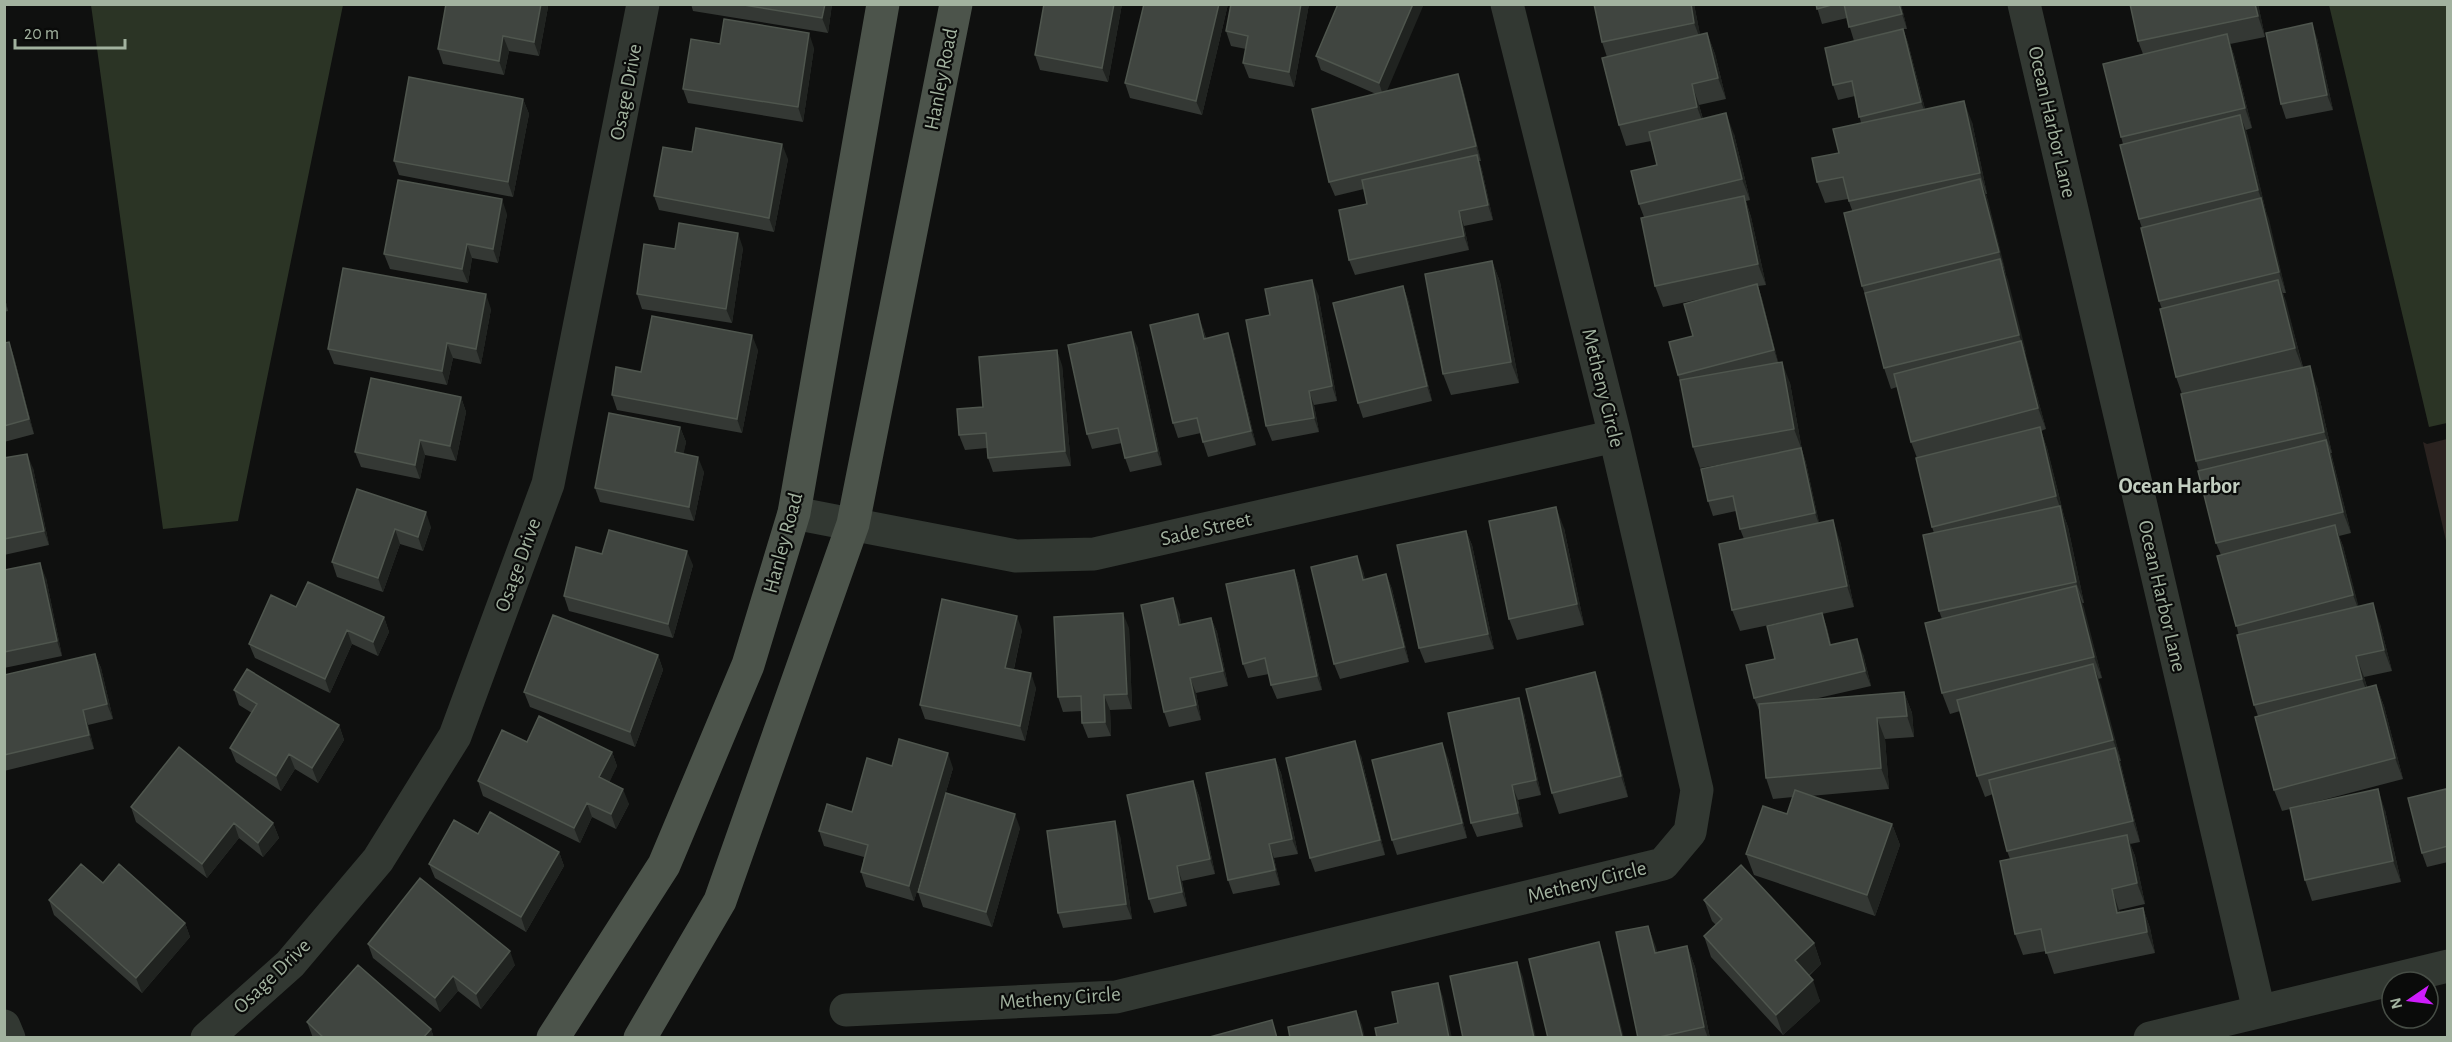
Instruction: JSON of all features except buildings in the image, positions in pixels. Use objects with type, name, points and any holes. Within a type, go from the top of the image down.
[{"type":"main road","name":"Hanley Road","points":[[553,1038],[664,865],[748,665],[794,513],[883,4]]},
{"type":"main road","name":"Hanley Road","points":[[640,1038],[720,901],[853,524],[956,4]]},
{"type":"street","name":"Osage Drive","points":[[207,1038],[290,964],[378,860],[455,736],[548,484],[643,4]]},
{"type":"street","name":"Metheny Circle","points":[[846,1010],[1116,997],[1663,864],[1690,832],[1697,790],[1615,436],[1507,4]]},
{"type":"street","name":"Ocean Harbor Lane","points":[[2024,4],[2259,1011]]},
{"type":"street","name":"Sade Street","points":[[794,513],[1016,556],[1094,554],[1615,436]]},
{"type":"street","points":[[2150,1038],[2448,966]]},
{"type":"street","points":[[4,1026],[9,1038]]},
{"type":"shaded area","points":[[91,5],[343,5],[238,521],[163,529]]},
{"type":"shaded area","points":[[2329,5],[2447,5],[2447,423],[2429,427]]},
{"type":"shaded area","points":[[2448,439],[2447,545],[2423,442],[2427,444]]},
{"type":"district","name":"Ocean Harbor","points":[[2179,486]]}]
